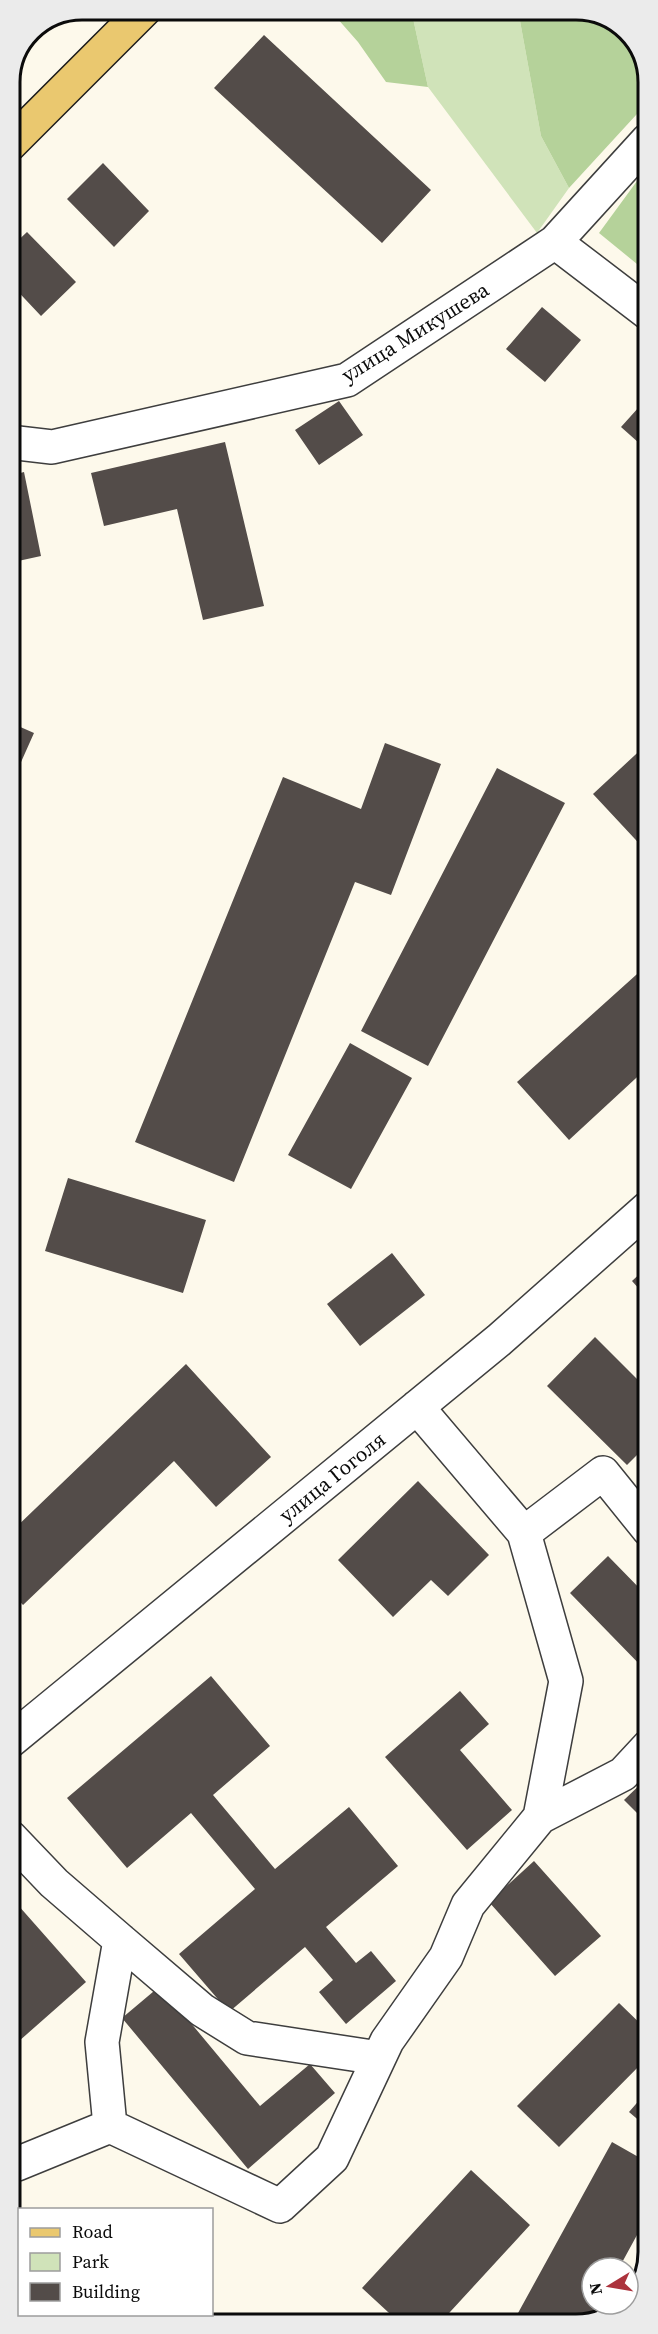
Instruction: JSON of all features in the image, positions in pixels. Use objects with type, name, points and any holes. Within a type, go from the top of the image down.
[{"type":"main road","points":[[20,134],[134,20]]},
{"type":"street","name":"улица Микушева","points":[[20,443],[52,447],[347,380],[555,242],[638,151]]},
{"type":"street","points":[[555,242],[638,305]]},
{"type":"street","name":"улица Гоголя","points":[[20,1733],[499,1340],[638,1217]]},
{"type":"street","points":[[417,1407],[524,1533],[566,1681],[540,1817]]},
{"type":"street","points":[[524,1533],[603,1473],[638,1517]]},
{"type":"street","points":[[20,2163],[110,2126],[279,2206],[332,2158],[387,2041],[446,1957],[468,1905],[540,1817],[623,1774],[638,1758]]},
{"type":"street","points":[[20,1847],[54,1883],[202,2010],[247,2038],[379,2058]]},
{"type":"street","points":[[110,2126],[102,2042],[120,1940]]},
{"type":"green space","points":[[339,20],[413,20],[428,87],[386,82],[358,42]]},
{"type":"green space","points":[[413,20],[520,20],[541,136],[569,188],[537,233],[428,87]]},
{"type":"green space","points":[[520,20],[581,20],[600,24],[611,30],[626,44],[634,58],[638,81],[638,113],[569,188],[541,136]]},
{"type":"green space","points":[[638,180],[638,265],[599,233]]},
{"type":"building","points":[[264,35],[431,190],[382,243],[214,88]]},
{"type":"building","points":[[103,163],[149,211],[114,247],[67,199]]},
{"type":"building","points":[[27,232],[76,282],[41,316],[20,294],[20,239]]},
{"type":"building","points":[[542,307],[581,340],[545,382],[506,349]]},
{"type":"building","points":[[339,401],[363,435],[319,465],[295,430]]},
{"type":"building","points":[[638,408],[638,442],[621,427]]},
{"type":"building","points":[[225,442],[264,606],[203,620],[177,509],[104,526],[91,473]]},
{"type":"building","points":[[24,472],[41,556],[20,561],[20,473]]},
{"type":"building","points":[[20,727],[34,733],[20,764]]},
{"type":"building","points":[[385,743],[441,764],[391,895],[355,882],[234,1182],[135,1142],[283,777],[361,809]]},
{"type":"building","points":[[638,752],[638,842],[593,794]]},
{"type":"building","points":[[497,768],[565,803],[428,1066],[361,1031]]},
{"type":"building","points":[[638,973],[638,1076],[569,1140],[517,1082]]},
{"type":"building","points":[[350,1043],[412,1078],[351,1189],[288,1155]]},
{"type":"building","points":[[68,1178],[206,1220],[183,1293],[45,1251]]},
{"type":"building","points":[[392,1253],[425,1295],[360,1346],[327,1304]]},
{"type":"building","points":[[638,1275],[638,1288],[632,1281]]},
{"type":"building","points":[[595,1337],[638,1380],[638,1454],[627,1465],[547,1386]]},
{"type":"building","points":[[186,1364],[271,1457],[216,1507],[174,1461],[23,1605],[20,1602],[20,1523]]},
{"type":"building","points":[[418,1481],[489,1555],[448,1596],[431,1580],[393,1617],[338,1560]]},
{"type":"building","points":[[608,1556],[638,1587],[638,1663],[570,1593]]},
{"type":"building","points":[[211,1676],[270,1746],[213,1795],[275,1869],[349,1807],[398,1866],[326,1927],[356,1963],[371,1951],[396,1981],[346,2024],[319,1992],[333,1980],[305,1947],[229,2012],[179,1954],[255,1889],[191,1813],[127,1868],[67,1798]]},
{"type":"building","points":[[460,1691],[489,1724],[460,1750],[512,1810],[467,1850],[385,1757]]},
{"type":"building","points":[[638,1787],[638,1814],[624,1800]]},
{"type":"building","points":[[534,1861],[601,1936],[555,1976],[489,1902]]},
{"type":"building","points":[[20,1907],[86,1982],[20,2040]]},
{"type":"building","points":[[160,1986],[260,2106],[310,2064],[335,2093],[248,2169],[122,2018]]},
{"type":"building","points":[[619,2003],[638,2021],[638,2067],[559,2147],[517,2106]]},
{"type":"building","points":[[638,2102],[638,2120],[629,2112]]},
{"type":"building","points":[[612,2142],[638,2157],[638,2233],[626,2256],[580,2256],[580,2314],[517,2314]]},
{"type":"building","points":[[471,2170],[530,2225],[448,2314],[390,2314],[362,2288]]}]
